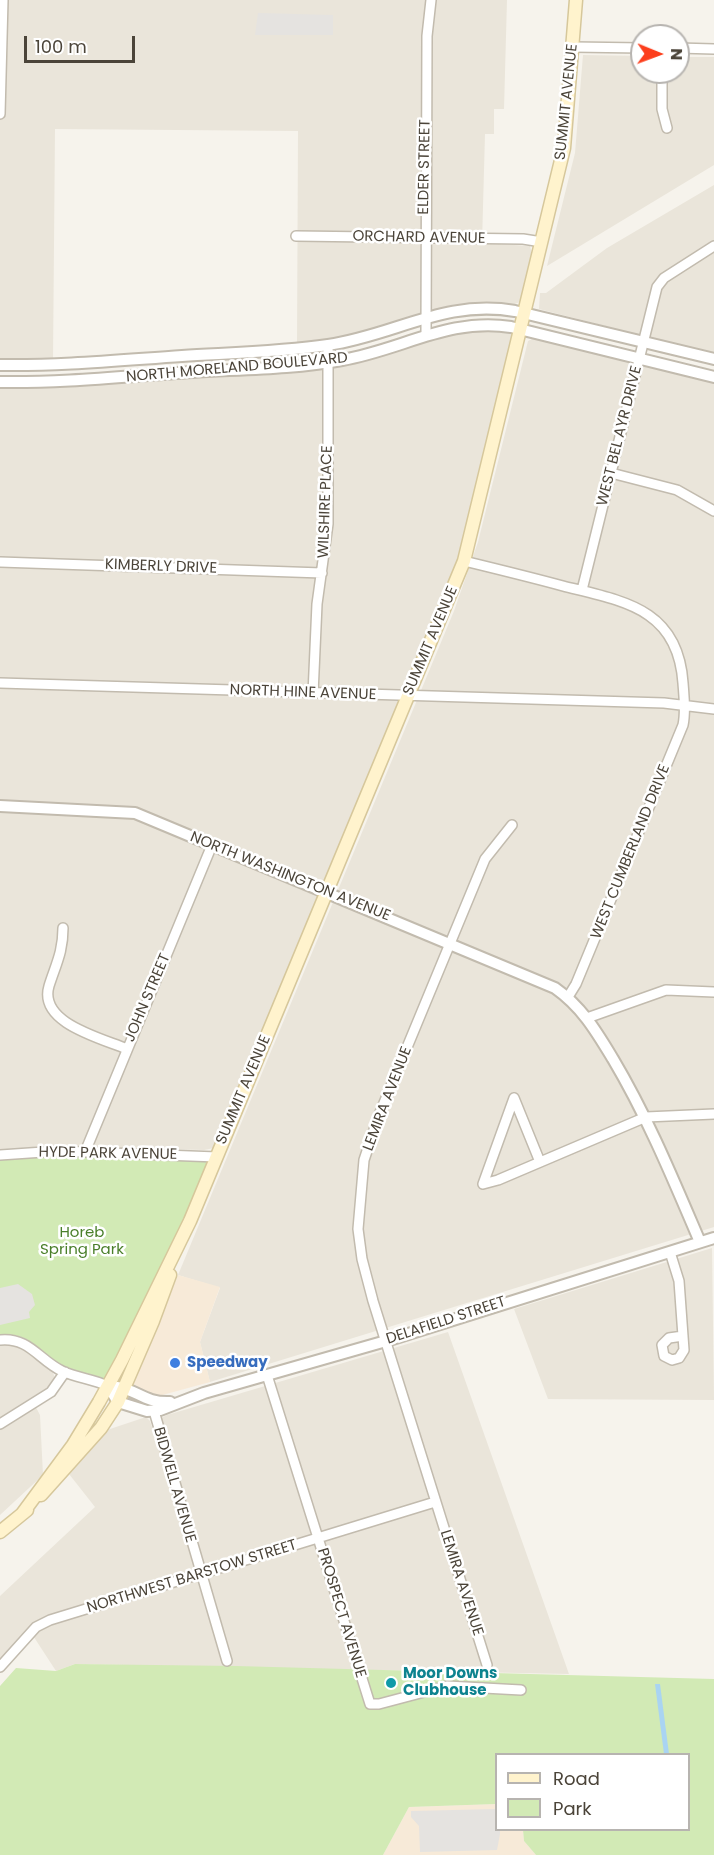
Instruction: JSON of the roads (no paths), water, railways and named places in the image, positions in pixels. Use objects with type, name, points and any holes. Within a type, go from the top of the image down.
[{"type":"main road","name":"SUMMIT AVENUE","points":[[108,1386],[175,1250],[217,1156],[464,561],[564,148],[576,0]]},
{"type":"main road","name":"SUMMIT AVENUE","points":[[118,1401],[168,1282],[175,1250]]},
{"type":"main road","points":[[21,1514],[73,1445],[108,1386]]},
{"type":"main road","points":[[0,1532],[78,1456],[101,1428],[118,1401]]},
{"type":"street","points":[[0,114],[3,0]]},
{"type":"street","name":"ELDER STREET","points":[[426,334],[424,238],[427,36],[431,0]]},
{"type":"street","points":[[573,46],[630,48]]},
{"type":"street","points":[[690,48],[714,49]]},
{"type":"street","points":[[662,84],[662,109],[667,129]]},
{"type":"street","name":"ORCHARD AVENUE","points":[[296,236],[542,242]]},
{"type":"street","name":"WEST BEL AYR DRIVE","points":[[582,591],[660,282],[714,246]]},
{"type":"street","points":[[474,324],[475,308]]},
{"type":"street","name":"NORTH MORELAND BOULEVARD","points":[[0,365],[50,365],[328,345],[366,338],[446,311],[475,308],[499,308],[525,313],[714,359]]},
{"type":"street","name":"NORTH MORELAND BOULEVARD","points":[[0,382],[50,382],[329,362],[376,352],[426,334],[474,324],[496,324],[521,329],[714,377]]},
{"type":"street","points":[[572,342],[575,325]]},
{"type":"street","name":"WILSHIRE PLACE","points":[[313,694],[317,604],[328,524],[328,345]]},
{"type":"street","points":[[611,472],[677,490],[714,511]]},
{"type":"street","name":"WEST CUMBERLAND DRIVE","points":[[464,561],[633,605],[662,627],[678,654],[685,705],[680,734],[576,984],[568,997]]},
{"type":"street","name":"KIMBERLY DRIVE","points":[[0,562],[322,573]]},
{"type":"street","name":"NORTH HINE AVENUE","points":[[0,683],[685,705],[714,709]]},
{"type":"street","name":"NORTH WASHINGTON AVENUE","points":[[0,806],[135,813],[546,982],[568,997],[587,1018],[646,1117],[700,1242]]},
{"type":"street","name":"LEMIRA AVENUE","points":[[487,1665],[386,1341],[360,1247],[360,1181],[371,1137],[485,859],[512,825]]},
{"type":"street","name":"JOHN STREET","points":[[85,1152],[212,844]]},
{"type":"street","points":[[63,928],[63,951],[47,993],[49,1006],[64,1022],[127,1049]]},
{"type":"street","points":[[587,1018],[666,990],[714,992]]},
{"type":"street","points":[[540,1162],[514,1098],[483,1184],[540,1162],[646,1117],[714,1114]]},
{"type":"street","name":"HYDE PARK AVENUE","points":[[0,1155],[42,1151],[217,1156]]},
{"type":"street","name":"DELAFIELD STREET","points":[[154,1411],[714,1238]]},
{"type":"street","points":[[670,1252],[679,1281],[683,1336]]},
{"type":"street","points":[[0,1340],[15,1340],[27,1345],[65,1372],[108,1386],[118,1401],[154,1411]]},
{"type":"street","points":[[0,1424],[51,1392],[65,1372]]},
{"type":"street","name":"PROSPECT AVENUE","points":[[267,1376],[370,1704],[379,1704],[447,1686],[521,1690]]},
{"type":"street","name":"DELAFIELD STREET","points":[[108,1386],[125,1388],[150,1402],[178,1402]]},
{"type":"street","name":"BIDWELL AVENUE","points":[[154,1411],[227,1661]]},
{"type":"street","name":"NORTHWEST BARSTOW STREET","points":[[0,1667],[40,1624],[435,1502]]},
{"type":"water","points":[[655,1684],[660,1684],[669,1753],[664,1753]]},
{"type":"place","name":"Speedway","points":[[175,1363]]},
{"type":"place","name":"Moor Downs Clubhouse","points":[[391,1683]]},
{"type":"park label","name":"Horeb Spring Park","points":[[82,1242]]}]
